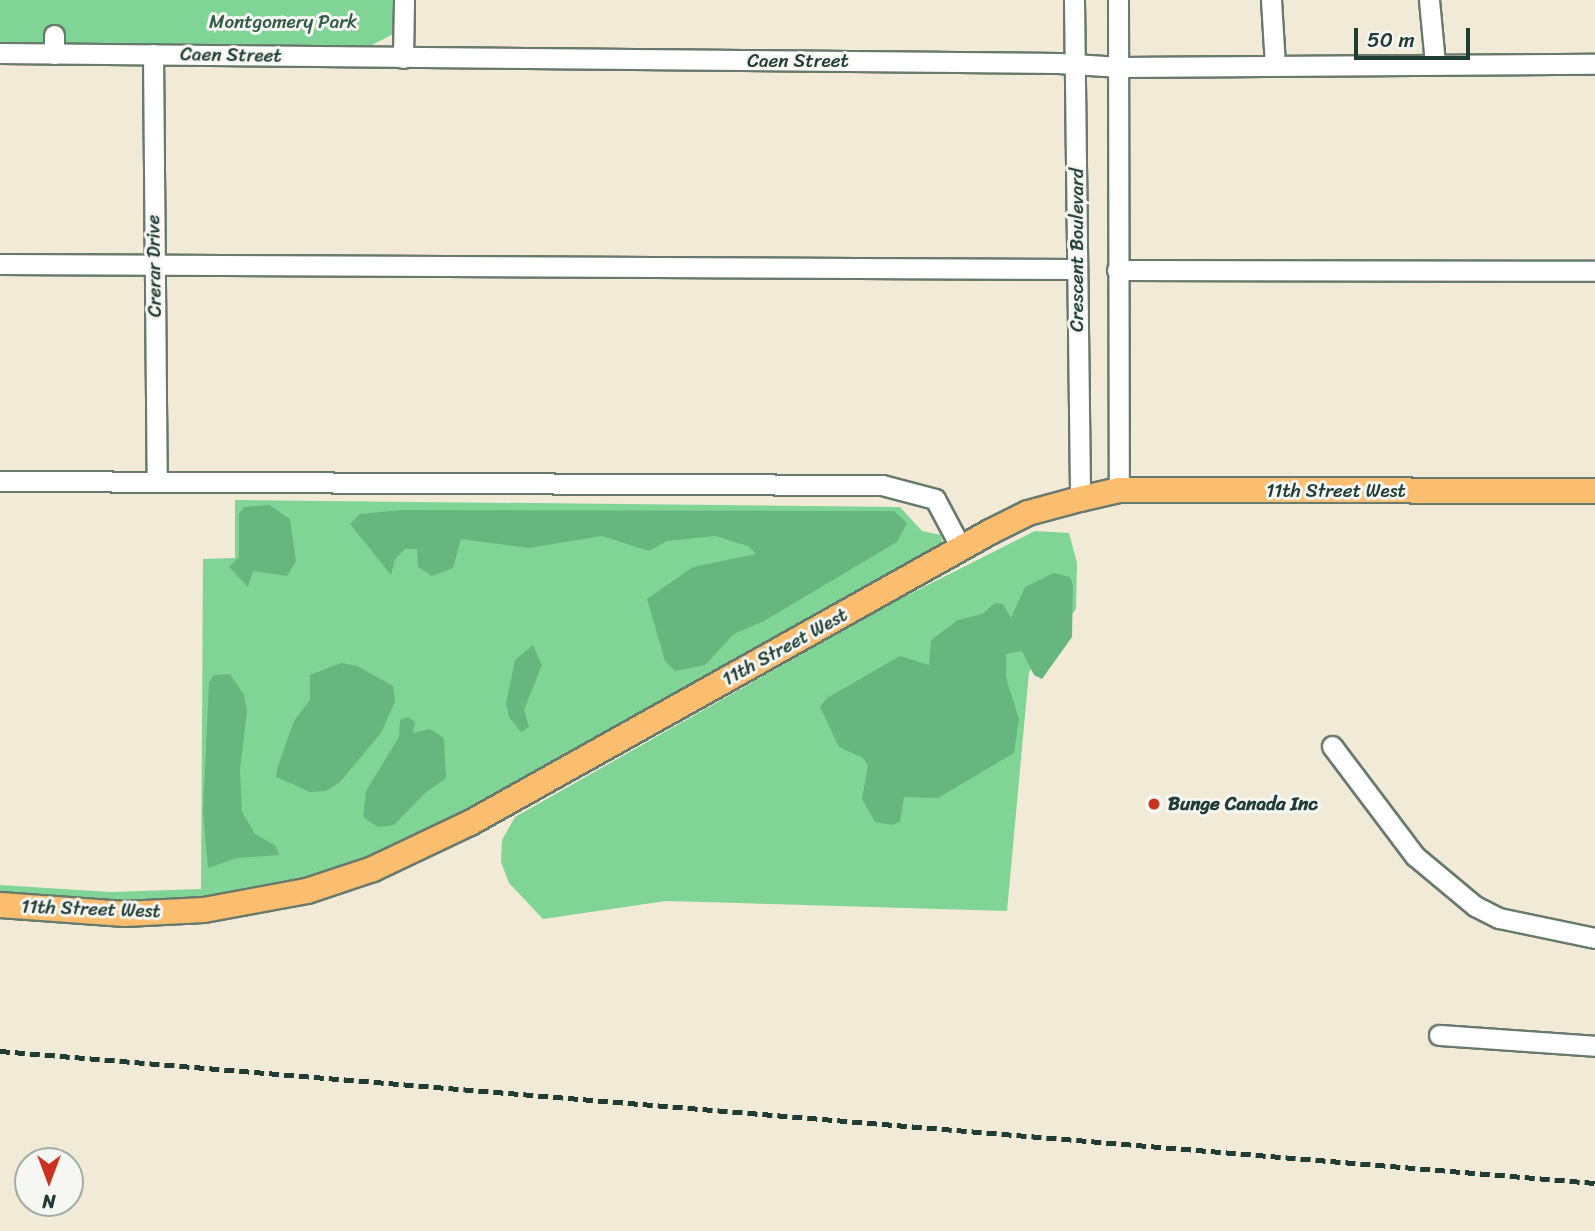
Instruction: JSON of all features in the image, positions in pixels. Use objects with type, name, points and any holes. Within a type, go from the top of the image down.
[{"type":"main road","name":"11th Street West","points":[[0,905],[125,914],[204,910],[307,891],[373,869],[470,823],[961,548],[1028,513],[1080,499],[1119,490],[1595,491]]},
{"type":"street","points":[[403,58],[404,0]]},
{"type":"street","name":"Crescent Boulevard","points":[[1074,0],[1080,499]]},
{"type":"street","name":"Crescent Boulevard","points":[[1118,0],[1119,490]]},
{"type":"street","points":[[1271,0],[1275,65]]},
{"type":"street","points":[[1429,0],[1435,64]]},
{"type":"street","name":"Caen Street","points":[[0,53],[54,44],[153,54],[403,58],[1120,67],[1595,64]]},
{"type":"street","name":"Crerar Drive","points":[[153,54],[157,478]]},
{"type":"street","points":[[0,264],[1077,269]]},
{"type":"street","points":[[1117,270],[1595,271]]},
{"type":"street","points":[[0,481],[157,478],[882,485],[935,499],[961,548]]},
{"type":"street","points":[[1332,746],[1415,856],[1475,906],[1499,918],[1595,938]]},
{"type":"street","points":[[1439,1035],[1595,1046]]},
{"type":"green space","name":"Montgomery Park","points":[[0,0],[397,0],[395,33],[370,46],[0,43]]},
{"type":"green space","points":[[235,500],[900,507],[922,531],[941,535],[942,542],[939,550],[479,807],[394,849],[275,889],[181,904],[0,898],[0,885],[110,892],[201,889],[203,559],[235,558]]},
{"type":"green space","points":[[269,505],[290,519],[296,561],[287,576],[253,571],[248,587],[229,567],[239,557],[239,514],[244,507]]},
{"type":"green space","points":[[401,510],[894,511],[907,523],[897,542],[764,621],[734,634],[705,665],[675,671],[665,661],[647,599],[693,567],[756,554],[748,546],[715,536],[667,541],[649,551],[602,536],[529,548],[461,539],[453,568],[432,576],[418,567],[417,549],[405,549],[395,559],[391,575],[350,524],[360,514]]},
{"type":"green space","points":[[1035,531],[1069,533],[1077,563],[1076,609],[1029,672],[1007,911],[666,901],[543,919],[509,883],[501,862],[502,840],[515,817],[892,603]]},
{"type":"green space","points":[[1054,573],[1070,577],[1073,585],[1072,637],[1042,679],[1034,675],[1022,651],[1006,654],[1006,678],[1019,719],[1014,753],[938,798],[904,797],[900,822],[892,825],[875,822],[862,799],[868,765],[863,758],[839,747],[820,707],[827,698],[900,656],[929,665],[931,640],[958,620],[982,614],[995,603],[1003,604],[1011,618],[1025,587]]},
{"type":"green space","points":[[533,645],[542,665],[524,710],[529,727],[521,732],[509,717],[506,703],[515,660]]},
{"type":"green space","points":[[341,663],[357,666],[393,686],[395,702],[381,733],[340,782],[326,791],[310,792],[276,777],[277,769],[294,721],[310,700],[310,675]]},
{"type":"green space","points":[[230,674],[244,695],[247,711],[240,770],[242,812],[255,834],[276,846],[279,855],[237,858],[208,868],[203,812],[209,682],[214,675]]},
{"type":"green space","points":[[408,717],[415,722],[413,733],[430,729],[444,738],[446,778],[425,793],[394,825],[378,827],[363,817],[366,791],[399,737],[400,720]]},
{"type":"railway","points":[[0,1051],[1595,1183]]},
{"type":"place","name":"Bunge Canada Inc","points":[[1154,804]]}]
